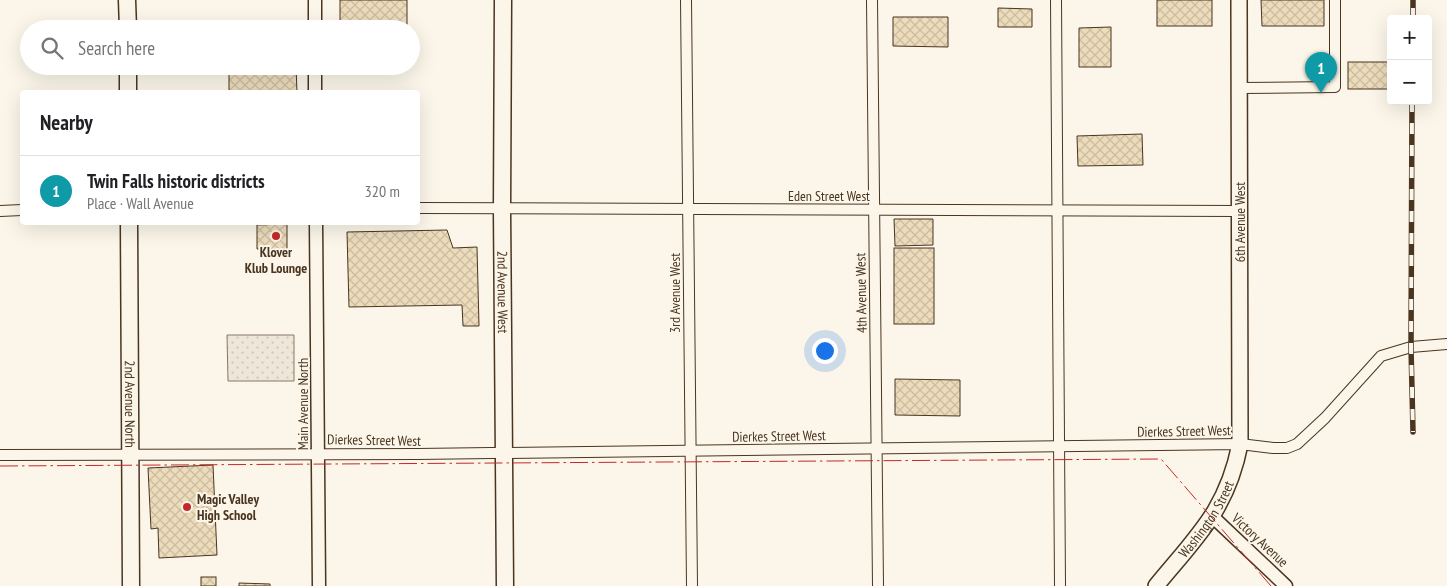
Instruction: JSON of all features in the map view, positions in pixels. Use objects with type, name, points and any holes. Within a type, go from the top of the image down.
[{"type":"main road","points":[[127,0],[128,20]]},
{"type":"main road","name":"2nd Avenue West","points":[[503,0],[502,209],[505,586]]},
{"type":"main road","name":"6th Avenue West","points":[[1240,0],[1240,444]]},
{"type":"main road","points":[[128,75],[128,90]]},
{"type":"main road","name":"2nd Avenue North","points":[[129,225],[132,586]]},
{"type":"main road","name":"Washington Street","points":[[1156,586],[1213,516],[1235,470],[1240,444]]},
{"type":"street","points":[[315,0],[315,20]]},
{"type":"street","name":"3rd Avenue West","points":[[686,0],[692,586]]},
{"type":"street","name":"4th Avenue West","points":[[872,0],[878,586]]},
{"type":"street","points":[[1056,0],[1060,586]]},
{"type":"street","points":[[1240,88],[1335,87],[1335,0]]},
{"type":"street","points":[[315,75],[315,90]]},
{"type":"street","name":"Eden Street West","points":[[420,208],[1240,211]]},
{"type":"street","points":[[0,211],[20,210]]},
{"type":"street","name":"Main Avenue North","points":[[316,225],[319,586]]},
{"type":"street","name":"Dierkes Street West","points":[[0,455],[504,453],[1240,444],[1286,448],[1297,444],[1325,418],[1381,356],[1411,347],[1447,344]]},
{"type":"street","name":"Victory Avenue","points":[[1213,516],[1286,586]]},
{"type":"shaded area","points":[[227,335],[294,335],[294,381],[228,381]]},
{"type":"building","points":[[340,0],[407,0],[407,20],[340,20]]},
{"type":"building","points":[[1157,0],[1212,0],[1212,26],[1157,26]]},
{"type":"building","points":[[1261,0],[1324,0],[1324,26],[1262,26]]},
{"type":"building","points":[[998,8],[1032,9],[1032,27],[998,27]]},
{"type":"building","points":[[893,17],[948,17],[948,47],[893,46]]},
{"type":"building","points":[[1111,27],[1111,67],[1079,67],[1079,28]]},
{"type":"building","points":[[1348,62],[1387,62],[1387,89],[1348,89]]},
{"type":"building","points":[[229,75],[296,75],[297,90],[229,90]]},
{"type":"building","points":[[1142,134],[1143,165],[1078,166],[1077,136]]},
{"type":"building","points":[[894,219],[933,219],[933,245],[895,246]]},
{"type":"building","points":[[257,225],[287,225],[287,249],[257,249]]},
{"type":"building","points":[[447,230],[453,248],[477,247],[479,326],[463,326],[462,305],[349,307],[347,232]]},
{"type":"building","points":[[894,248],[934,248],[934,324],[894,324]]},
{"type":"building","points":[[895,379],[960,380],[960,416],[895,415]]},
{"type":"building","points":[[213,465],[217,555],[159,558],[158,528],[151,529],[148,468]]},
{"type":"building","points":[[201,577],[216,577],[216,586],[201,586]]},
{"type":"building","points":[[239,583],[270,584],[270,586],[239,586]]},
{"type":"railway","points":[[1413,0],[1413,15]]},
{"type":"railway","points":[[1412,105],[1411,347],[1413,432]]},
{"type":"power","points":[[0,466],[1161,459],[1271,586]]},
{"type":"place","name":"Twin Falls historic districts","points":[[1321,93]]},
{"type":"place","name":"Klover Klub Lounge","points":[[276,236]]},
{"type":"place","name":"Magic Valley High School","points":[[187,507]]}]
